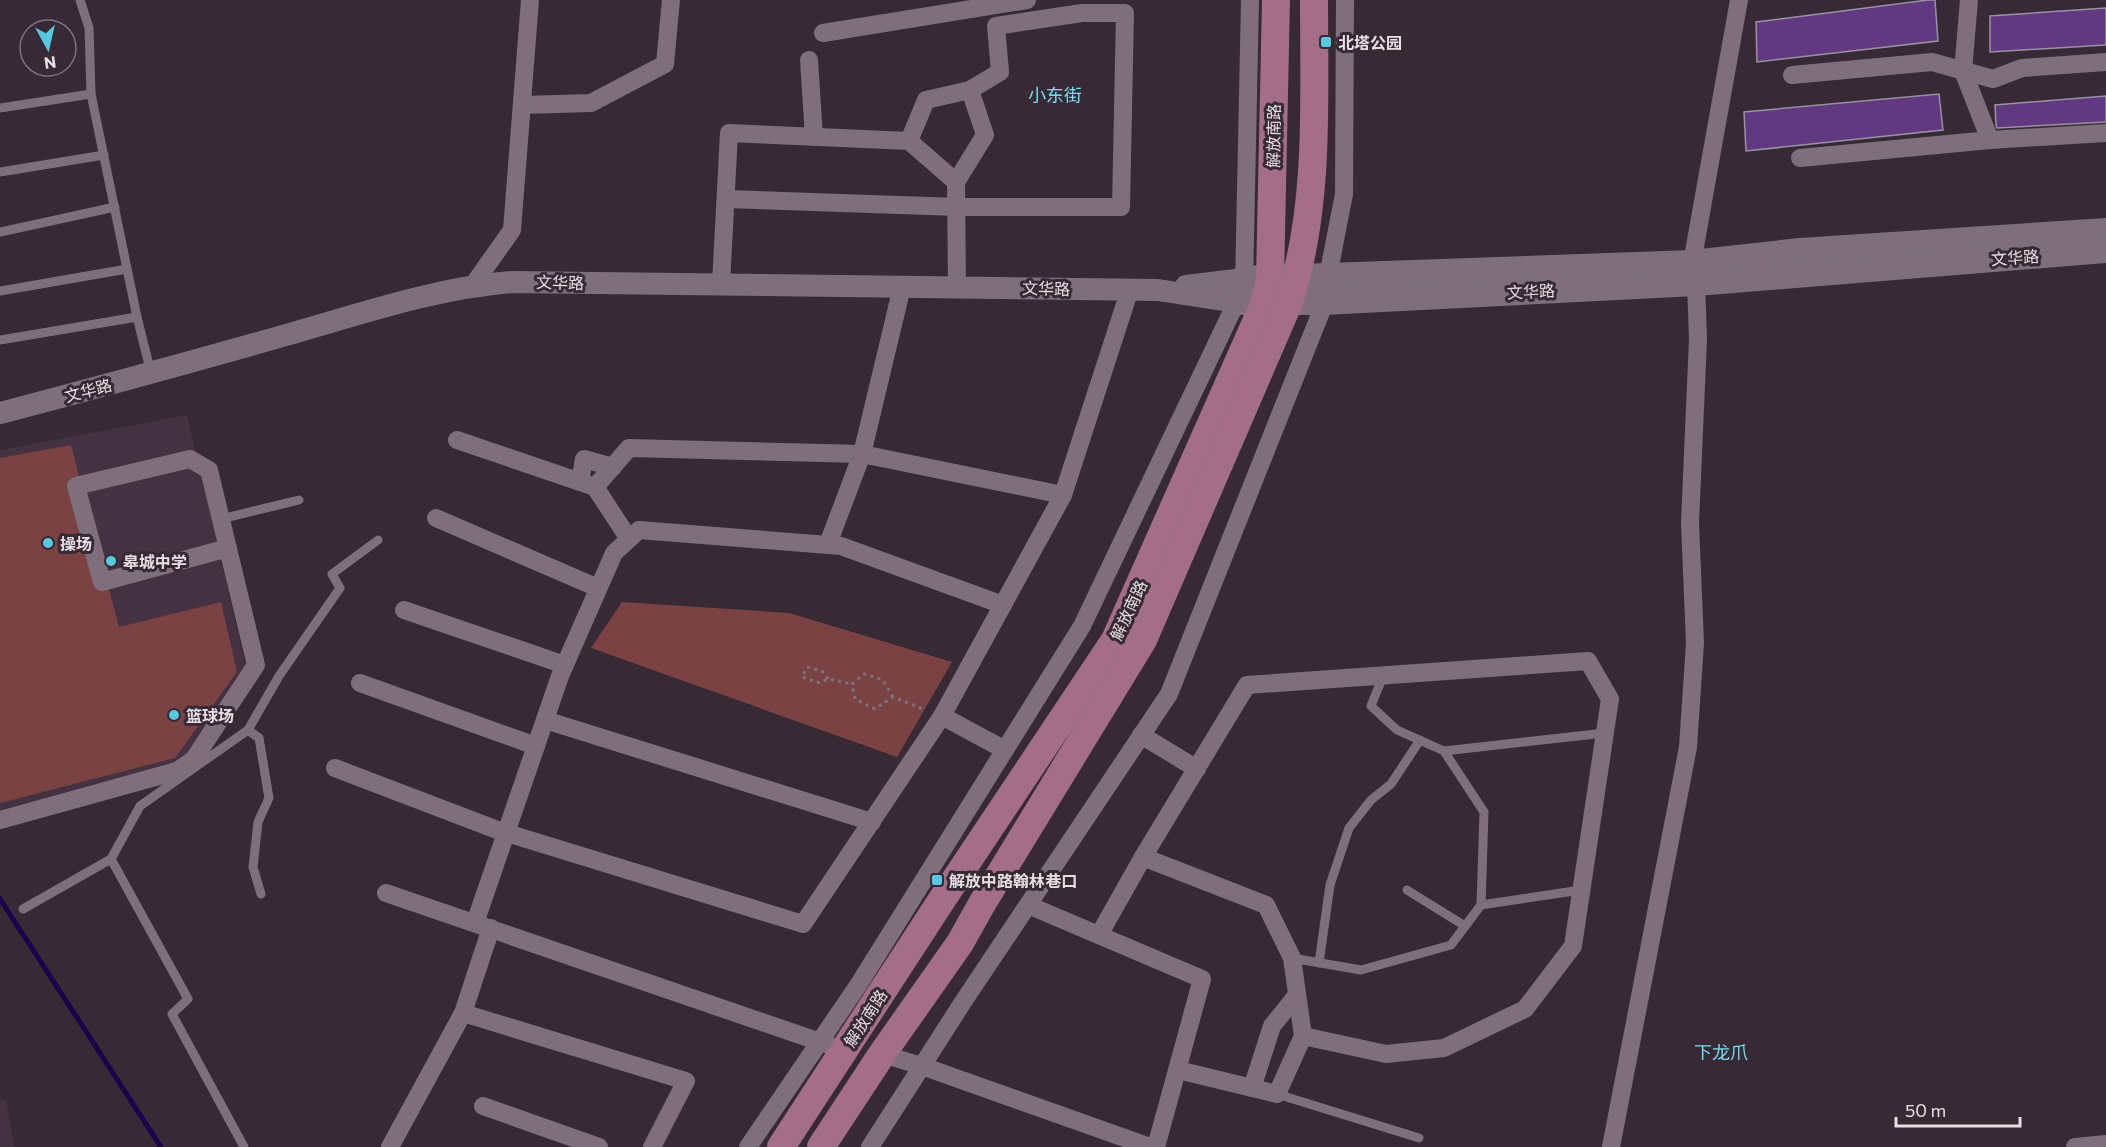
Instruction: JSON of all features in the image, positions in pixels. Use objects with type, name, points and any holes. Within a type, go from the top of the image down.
[{"type":"main road","name":"解放南路","points":[[821,1147],[882,1054],[960,943],[1143,640],[1267,290],[1276,0]]},
{"type":"main road","name":"解放南路","points":[[781,1147],[832,1046],[945,895],[1115,640],[1312,192],[1314,0]]},
{"type":"main road","name":"文华路","points":[[1267,290],[1327,277],[1694,273],[1800,251],[2106,231]]},
{"type":"main road","name":"文华路","points":[[1267,290],[1323,302],[1694,273],[2106,250]]},
{"type":"street","points":[[473,285],[512,230],[530,0]]},
{"type":"street","points":[[522,105],[591,102],[665,64],[671,0]]},
{"type":"street","points":[[823,33],[992,3],[1027,0]]},
{"type":"street","points":[[748,1147],[832,1046],[859,984],[1082,626],[1267,290],[1250,0]]},
{"type":"street","points":[[870,1147],[1169,694],[1321,312],[1344,194],[1345,0]]},
{"type":"street","points":[[1611,1147],[1688,747],[1695,643],[1690,523],[1698,339],[1694,273],[1739,0]]},
{"type":"street","points":[[1969,0],[1963,71],[1990,140]]},
{"type":"street","points":[[726,199],[958,207],[1121,207],[1125,13],[1082,13],[996,26],[1000,72],[969,90],[926,100],[909,141]]},
{"type":"street","points":[[809,60],[814,137]]},
{"type":"street","points":[[1792,75],[1932,62],[1993,79],[2022,68],[2106,62]]},
{"type":"street","points":[[957,287],[956,182],[985,135],[969,90]]},
{"type":"street","points":[[721,284],[729,133],[909,141],[956,182]]},
{"type":"street","points":[[1800,158],[1990,140],[2106,133]]},
{"type":"street","name":"文华路","points":[[0,413],[473,285],[512,282],[1267,290]]},
{"type":"street","points":[[828,544],[862,454],[902,287]]},
{"type":"street","points":[[335,768],[506,833],[803,924],[942,716],[1063,495],[1130,290]]},
{"type":"street","points":[[457,441],[587,484]]},
{"type":"street","points":[[587,484],[613,467],[629,448],[862,454],[1063,495]]},
{"type":"street","points":[[0,820],[177,771],[194,759],[256,665],[228,548],[209,470],[190,459],[76,486],[102,582],[228,548]]},
{"type":"street","points":[[613,467],[584,459],[587,484],[629,539]]},
{"type":"street","points":[[436,519],[598,588]]},
{"type":"street","points":[[390,1147],[463,1012],[506,833],[565,665],[614,553],[639,530],[841,546],[1003,605]]},
{"type":"street","points":[[404,610],[565,665]]},
{"type":"street","points":[[1098,935],[1247,685],[1588,661],[1610,699],[1573,946],[1525,1009],[1444,1048],[1386,1054],[1303,1036]]},
{"type":"street","points":[[360,683],[536,746]]},
{"type":"street","points":[[942,716],[1005,750]]},
{"type":"street","points":[[545,720],[872,822]]},
{"type":"street","points":[[1141,735],[1197,769]]},
{"type":"street","points":[[1143,858],[1266,905],[1292,958],[1303,1036],[1277,1094],[1178,1070]]},
{"type":"street","points":[[386,893],[832,1046]]},
{"type":"street","points":[[1028,905],[1202,979],[1156,1147]]},
{"type":"street","points":[[1252,1088],[1272,1026],[1297,995]]},
{"type":"street","points":[[463,1012],[686,1081],[652,1147]]},
{"type":"street","points":[[882,1054],[1150,1147]]},
{"type":"street","points":[[483,1106],[599,1147]]},
{"type":"street","points":[[2075,1147],[2106,1144]]},
{"type":"lane","points":[[80,0],[89,28],[91,94],[137,317],[151,373]]},
{"type":"lane","points":[[0,108],[91,94]]},
{"type":"lane","points":[[0,172],[104,155]]},
{"type":"lane","points":[[0,232],[115,207]]},
{"type":"lane","points":[[0,291],[128,269]]},
{"type":"lane","points":[[0,340],[137,317]]},
{"type":"lane","points":[[221,519],[299,500]]},
{"type":"lane","points":[[24,909],[111,859],[141,806],[248,730],[279,676],[340,588],[332,574],[378,540]]},
{"type":"lane","points":[[1383,676],[1371,706],[1397,730],[1444,751],[1605,733]]},
{"type":"lane","points":[[248,730],[259,738],[268,798],[258,822],[253,867],[261,894]]},
{"type":"lane","points":[[1319,963],[1330,885],[1349,828],[1371,800],[1391,784],[1420,740]]},
{"type":"lane","points":[[1292,958],[1361,970],[1450,945],[1481,905],[1484,812],[1444,751]]},
{"type":"lane","points":[[111,859],[188,999],[172,1014],[244,1147]]},
{"type":"lane","points":[[1407,890],[1465,926]]},
{"type":"lane","points":[[1481,905],[1581,890]]},
{"type":"lane","points":[[1277,1094],[1419,1138]]},
{"type":"path","points":[[828,679],[822,671],[807,667],[802,677],[820,683],[828,679],[852,684]]},
{"type":"path","points":[[852,684],[864,674],[883,680],[893,697],[942,716]]},
{"type":"path","points":[[852,684],[855,699],[875,709],[893,697]]},
{"type":"shaded area","name":"皋城中学","points":[[187,415],[247,672],[178,764],[0,811],[0,450]]},
{"type":"shaded area","name":"操场","points":[[71,445],[119,627],[221,602],[237,672],[175,758],[0,803],[0,458]]},
{"type":"shaded area","points":[[622,602],[789,613],[952,662],[897,757],[591,648]]},
{"type":"shaded area","points":[[6,1099],[14,1147],[0,1147],[0,1100]]},
{"type":"building","points":[[1935,0],[1938,41],[1757,62],[1756,22]]},
{"type":"building","points":[[2106,8],[2106,45],[1990,52],[1990,16]]},
{"type":"building","points":[[1939,94],[1943,130],[1746,151],[1744,112]]},
{"type":"building","points":[[2106,96],[2106,122],[1997,128],[1996,125],[1995,105]]},
{"type":"waterway","points":[[0,899],[161,1147]]},
{"type":"place","name":"北塔公园","points":[[1326,42]]},
{"type":"place","name":"操场","points":[[48,543]]},
{"type":"place","name":"皋城中学","points":[[111,561]]},
{"type":"place","name":"篮球场","points":[[174,715]]},
{"type":"place","name":"解放中路翰林巷口","points":[[937,880]]},
{"type":"district","name":"小东街","points":[[1055,95]]},
{"type":"district","name":"下龙爪","points":[[1721,1052]]}]
